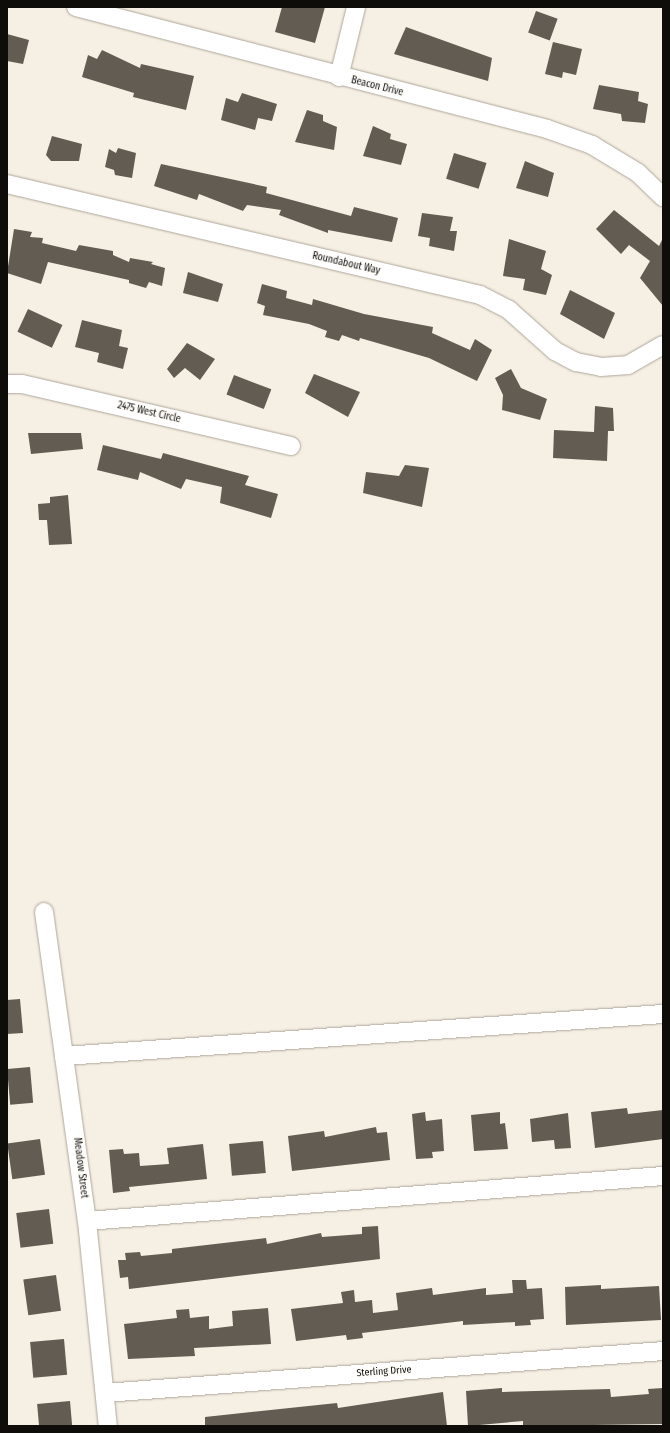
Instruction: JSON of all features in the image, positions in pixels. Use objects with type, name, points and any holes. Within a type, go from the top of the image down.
[{"type":"street","name":"Beacon Drive","points":[[76,7],[129,14],[339,77],[547,129],[592,145],[638,173],[663,197]]},
{"type":"street","points":[[339,77],[356,7]]},
{"type":"street","name":"Roundabout Way","points":[[7,184],[480,295],[509,310],[555,351],[576,362],[601,367],[628,365],[663,345]]},
{"type":"street","name":"2475 West Circle","points":[[7,384],[22,384],[292,446]]},
{"type":"street","name":"Meadow Street","points":[[44,912],[87,1221],[108,1426]]},
{"type":"street","points":[[64,1056],[663,1014]]},
{"type":"street","points":[[87,1221],[663,1176]]},
{"type":"street","name":"Sterling Drive","points":[[105,1393],[663,1351]]},
{"type":"building","points":[[282,7],[325,7],[315,43],[275,32]]},
{"type":"building","points":[[536,11],[558,19],[550,40],[528,33]]},
{"type":"building","points":[[406,27],[492,58],[488,81],[394,54]]},
{"type":"building","points":[[7,34],[29,40],[23,64],[7,61]]},
{"type":"building","points":[[553,42],[582,49],[576,75],[563,72],[562,78],[545,74]]},
{"type":"building","points":[[102,50],[140,68],[141,64],[194,76],[186,110],[133,97],[134,93],[82,77],[88,55],[97,59]]},
{"type":"building","points":[[599,85],[639,92],[638,101],[648,104],[645,123],[622,121],[621,114],[593,109]]},
{"type":"building","points":[[242,93],[277,104],[272,121],[258,118],[255,130],[221,120],[226,98],[238,102]]},
{"type":"building","points":[[307,110],[323,115],[323,121],[337,127],[334,150],[295,142]]},
{"type":"building","points":[[373,126],[391,134],[390,139],[407,144],[401,165],[363,156]]},
{"type":"building","points":[[52,136],[82,144],[79,161],[51,161],[46,155]]},
{"type":"building","points":[[118,148],[136,153],[132,178],[115,175],[114,170],[105,167],[109,149],[116,153]]},
{"type":"building","points":[[454,153],[487,163],[479,189],[446,179]]},
{"type":"building","points":[[525,161],[554,173],[548,197],[516,188]]},
{"type":"building","points":[[161,164],[267,187],[266,193],[351,216],[354,207],[398,218],[392,242],[328,230],[328,233],[279,215],[281,210],[247,205],[243,211],[199,194],[197,200],[154,186]]},
{"type":"building","points":[[614,210],[659,246],[663,238],[663,306],[640,278],[650,261],[629,245],[621,254],[596,229]]},
{"type":"building","points":[[422,213],[453,217],[450,231],[457,231],[454,251],[429,246],[430,238],[418,236]]},
{"type":"building","points":[[14,229],[32,232],[30,237],[43,238],[42,243],[76,251],[79,245],[113,251],[113,255],[129,262],[130,258],[153,262],[151,264],[165,268],[162,286],[149,282],[146,288],[129,283],[129,280],[48,262],[41,284],[7,273]]},
{"type":"building","points":[[509,239],[546,251],[541,269],[552,275],[546,295],[523,290],[525,279],[503,276]]},
{"type":"building","points":[[188,272],[223,284],[218,302],[183,293]]},
{"type":"building","points":[[262,284],[287,291],[286,298],[312,305],[313,299],[364,314],[433,327],[432,333],[470,350],[475,339],[492,350],[477,381],[429,358],[360,338],[359,341],[342,335],[339,341],[325,337],[327,331],[309,324],[263,315],[265,306],[257,303]]},
{"type":"building","points":[[570,290],[615,313],[604,339],[560,314]]},
{"type":"building","points":[[28,309],[62,325],[52,348],[17,332]]},
{"type":"building","points":[[82,320],[122,330],[119,346],[128,348],[123,369],[97,362],[99,353],[75,347]]},
{"type":"building","points":[[187,343],[215,359],[200,380],[185,368],[174,378],[167,369]]},
{"type":"building","points":[[511,369],[521,388],[547,399],[540,420],[502,410],[503,395],[495,378]]},
{"type":"building","points":[[314,374],[360,392],[348,417],[305,393]]},
{"type":"building","points":[[234,375],[271,389],[264,409],[226,395]]},
{"type":"building","points":[[595,406],[613,408],[614,431],[608,431],[607,461],[553,458],[554,430],[594,432]]},
{"type":"building","points":[[28,433],[81,433],[83,449],[31,454]]},
{"type":"building","points":[[103,445],[161,459],[163,453],[249,476],[245,485],[278,494],[271,518],[220,503],[222,487],[186,479],[181,489],[140,472],[138,480],[97,470]]},
{"type":"building","points":[[405,465],[429,468],[422,507],[363,493],[366,472],[399,476]]},
{"type":"building","points":[[68,495],[72,544],[49,545],[47,520],[39,520],[38,504],[50,503],[50,497]]},
{"type":"building","points":[[20,999],[23,1033],[7,1034],[7,1000]]},
{"type":"building","points":[[30,1067],[33,1103],[10,1105],[7,1069]]},
{"type":"building","points":[[627,1108],[628,1114],[663,1110],[663,1139],[595,1148],[591,1112]]},
{"type":"building","points":[[425,1112],[426,1121],[442,1119],[444,1151],[432,1152],[433,1158],[416,1159],[412,1114]]},
{"type":"building","points":[[500,1112],[500,1124],[505,1123],[508,1149],[474,1151],[471,1115]]},
{"type":"building","points":[[568,1113],[571,1148],[555,1149],[554,1140],[532,1142],[530,1119]]},
{"type":"building","points":[[376,1127],[377,1133],[387,1132],[390,1160],[292,1171],[288,1136],[324,1131],[325,1137]]},
{"type":"building","points":[[40,1139],[45,1175],[12,1179],[7,1144]]},
{"type":"building","points":[[263,1141],[266,1173],[232,1176],[229,1144]]},
{"type":"building","points":[[203,1144],[207,1179],[129,1187],[130,1191],[113,1193],[109,1150],[123,1149],[124,1154],[139,1153],[140,1166],[169,1164],[167,1148]]},
{"type":"building","points":[[49,1209],[53,1244],[21,1248],[16,1213]]},
{"type":"building","points":[[378,1226],[380,1259],[129,1289],[128,1277],[120,1278],[118,1260],[126,1260],[125,1253],[140,1252],[141,1256],[172,1253],[172,1249],[266,1238],[267,1244],[321,1233],[322,1237],[362,1234],[362,1227]]},
{"type":"building","points":[[56,1275],[61,1311],[28,1315],[23,1280]]},
{"type":"building","points":[[512,1280],[526,1280],[527,1289],[542,1288],[544,1319],[530,1320],[531,1325],[515,1326],[515,1322],[463,1325],[463,1321],[362,1333],[363,1338],[347,1340],[346,1335],[296,1341],[291,1309],[343,1303],[341,1292],[354,1290],[355,1302],[372,1300],[373,1313],[398,1310],[396,1293],[432,1288],[433,1295],[486,1288],[486,1295],[513,1293]]},
{"type":"building","points":[[601,1285],[601,1289],[659,1286],[661,1320],[566,1325],[565,1287]]},
{"type":"building","points":[[268,1308],[271,1344],[194,1348],[195,1356],[128,1359],[124,1324],[177,1318],[176,1310],[189,1309],[190,1318],[209,1316],[209,1329],[233,1326],[232,1311]]},
{"type":"building","points":[[64,1339],[67,1375],[33,1378],[30,1342]]},
{"type":"building","points":[[502,1388],[502,1392],[610,1389],[611,1397],[649,1394],[648,1389],[663,1388],[663,1424],[523,1426],[523,1421],[468,1426],[466,1391]]},
{"type":"building","points":[[443,1392],[447,1426],[205,1426],[205,1417],[337,1403],[338,1408]]},
{"type":"building","points":[[70,1401],[72,1426],[39,1426],[37,1404]]}]
